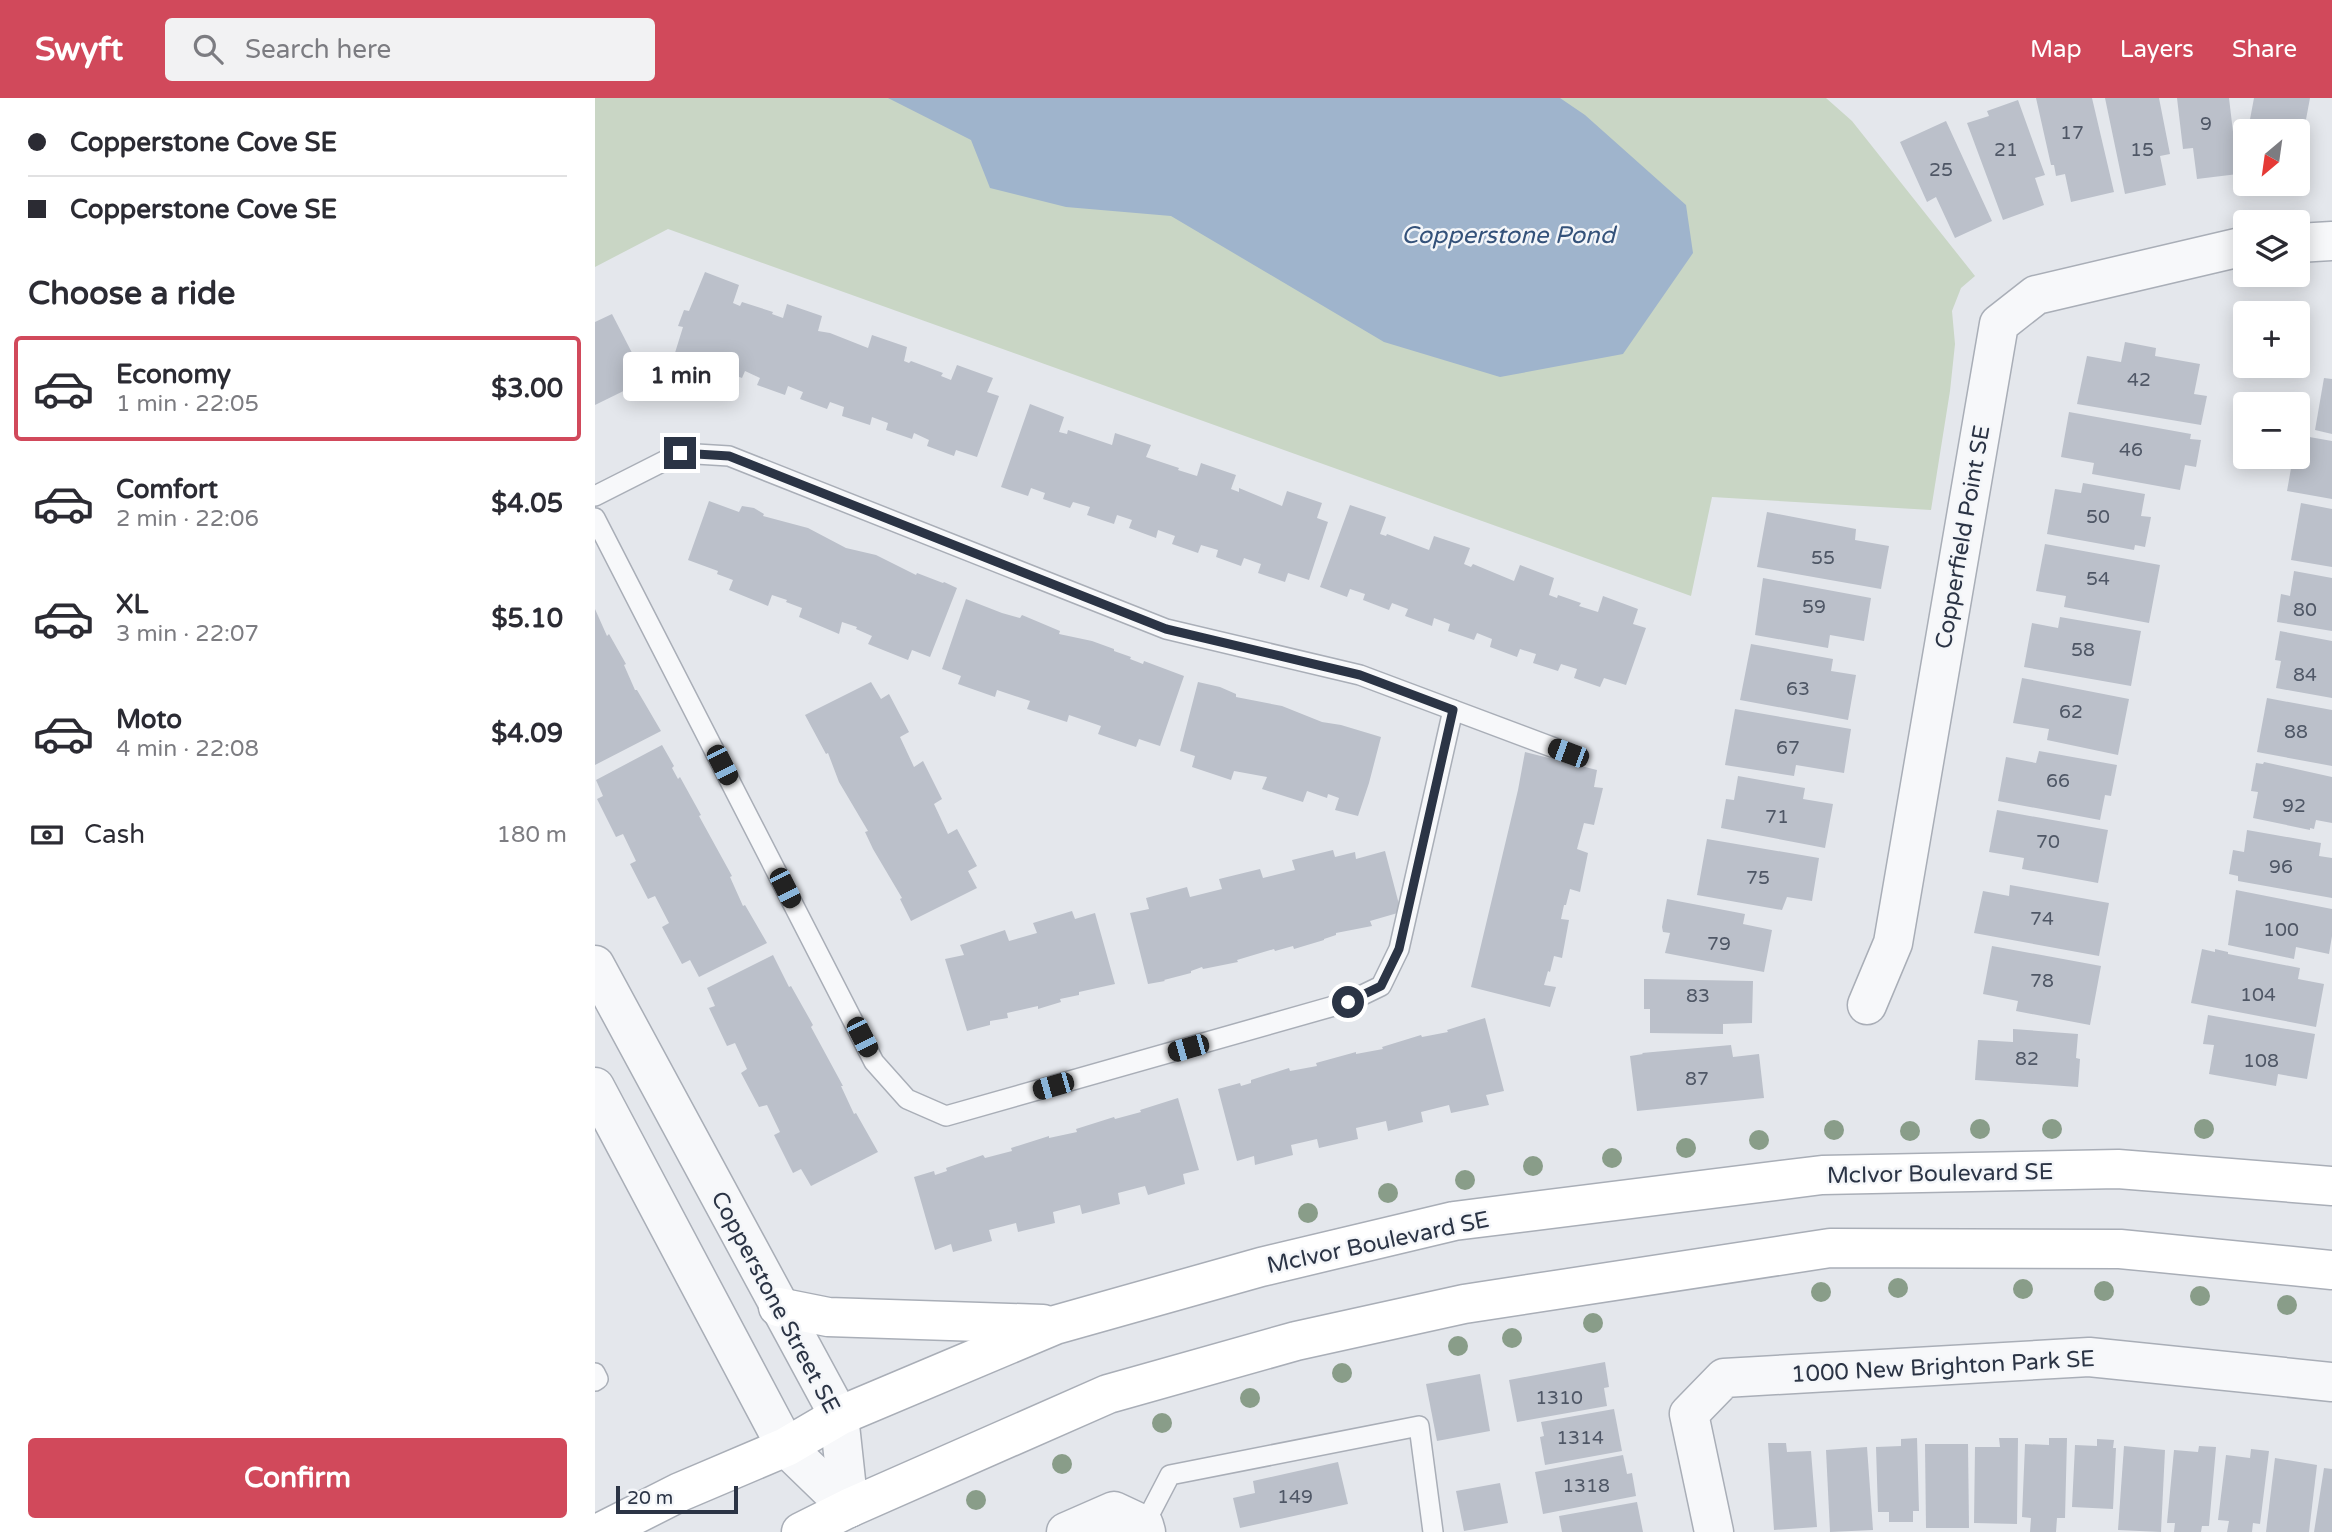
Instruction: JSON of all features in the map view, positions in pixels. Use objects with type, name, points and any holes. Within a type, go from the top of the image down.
[{"type":"main road","name":"McIvor Boulevard SE","points":[[600,1525],[786,1447],[839,1416],[1055,1325],[1261,1267],[1454,1221],[1822,1175],[2118,1169],[2332,1186]]},
{"type":"main road","points":[[801,1532],[849,1508],[1108,1394],[1296,1340],[1464,1304],[1831,1248],[2120,1249],[2332,1270]]},
{"type":"main road","points":[[778,1307],[828,1317],[1055,1325]]},
{"type":"street","points":[[2310,242],[2332,241]]},
{"type":"street","name":"Copperfield Point SE","points":[[1867,1005],[1893,943],[1999,324],[2036,295],[2233,249]]},
{"type":"street","name":"Copperstone Street SE","points":[[595,965],[839,1416],[849,1508]]},
{"type":"street","points":[[595,1087],[786,1447],[849,1508]]},
{"type":"street","name":"1000 New Brighton Park SE","points":[[1714,1532],[1689,1415],[1724,1378],[2089,1357],[2332,1382]]},
{"type":"street","points":[[1066,1532],[1114,1511],[1145,1528]]},
{"type":"lane","points":[[595,496],[680,453],[729,456],[1166,629],[1360,675],[1568,753]]},
{"type":"lane","points":[[595,518],[874,1062],[907,1099],[946,1116],[1348,1002],[1381,986],[1399,949],[1453,710]]},
{"type":"lane","points":[[595,1373],[598,1379],[595,1381]]},
{"type":"lane","points":[[1145,1528],[1170,1475],[1419,1426],[1433,1532]]},
{"type":"green space","points":[[595,98],[1826,98],[1852,121],[1975,276],[1961,288],[1952,311],[1955,344],[1931,510],[1712,497],[1691,596],[668,229],[595,267]]},
{"type":"water","name":"Copperstone Pond","points":[[888,98],[1560,98],[1585,115],[1686,205],[1693,253],[1623,354],[1500,377],[1384,342],[1171,216],[1066,207],[990,188],[971,140]]},
{"type":"building","points":[[2036,98],[2092,98],[2114,192],[2071,202],[2065,174],[2056,176],[2054,165],[2051,165]]},
{"type":"building","points":[[2105,98],[2159,98],[2170,154],[2160,156],[2166,185],[2125,194]]},
{"type":"building","points":[[2177,98],[2229,98],[2233,132],[2233,175],[2197,179],[2193,148],[2183,149]]},
{"type":"building","points":[[2254,98],[2310,98],[2306,119],[2250,119]]},
{"type":"building","points":[[2018,100],[2045,175],[2035,178],[2044,205],[2003,220],[1967,123],[1989,116],[1987,111]]},
{"type":"building","points":[[1946,121],[1992,221],[1955,238],[1936,197],[1927,202],[1900,142]]},
{"type":"building","points":[[705,272],[739,285],[733,303],[740,306],[742,302],[783,318],[787,304],[822,316],[818,331],[868,348],[872,335],[907,347],[904,361],[943,373],[941,376],[951,380],[957,365],[993,378],[987,392],[999,396],[977,457],[956,450],[954,456],[927,446],[929,440],[914,433],[912,439],[886,430],[888,423],[872,417],[870,425],[842,416],[844,407],[830,402],[827,409],[800,399],[803,392],[788,386],[785,395],[757,385],[760,378],[745,371],[742,378],[716,368],[718,361],[704,355],[700,365],[674,356],[683,327],[678,326],[684,310],[689,311]]},
{"type":"building","points":[[612,314],[646,380],[595,405],[595,322]]},
{"type":"building","points":[[2125,342],[2156,348],[2155,356],[2200,364],[2194,394],[2207,396],[2201,425],[2077,404],[2087,356],[2121,362]]},
{"type":"building","points":[[2324,378],[2332,379],[2332,434],[2315,430]]},
{"type":"building","points":[[1030,404],[1064,417],[1059,432],[1067,434],[1068,430],[1112,445],[1115,433],[1151,445],[1146,457],[1179,468],[1178,470],[1197,476],[1201,463],[1236,475],[1231,489],[1239,492],[1239,488],[1282,506],[1287,491],[1322,503],[1317,518],[1328,522],[1309,580],[1288,573],[1285,582],[1258,573],[1261,564],[1244,558],[1241,566],[1216,557],[1218,550],[1201,545],[1198,553],[1172,544],[1175,536],[1158,530],[1156,538],[1129,528],[1132,520],[1117,515],[1114,524],[1087,515],[1090,507],[1073,502],[1070,508],[1043,499],[1045,493],[1031,488],[1028,496],[1001,487]]},
{"type":"building","points":[[2069,412],[2191,434],[2190,439],[2201,440],[2196,467],[2185,465],[2180,490],[2092,474],[2094,463],[2061,457]]},
{"type":"building","points":[[2310,437],[2332,441],[2332,499],[2287,491],[2291,469],[2310,469]]},
{"type":"building","points":[[2083,483],[2145,494],[2141,516],[2151,517],[2145,547],[2135,545],[2134,550],[2047,534],[2055,489],[2081,493]]},
{"type":"building","points":[[709,501],[739,512],[742,506],[754,508],[764,514],[763,516],[808,528],[846,548],[876,555],[916,575],[917,573],[957,588],[930,657],[912,650],[908,660],[868,644],[872,636],[856,629],[857,627],[842,622],[839,634],[799,617],[802,608],[786,602],[787,600],[772,595],[768,606],[729,590],[733,580],[717,574],[718,571],[688,560]]},
{"type":"building","points":[[2301,503],[2332,509],[2332,567],[2291,560]]},
{"type":"building","points":[[1350,505],[1386,517],[1380,534],[1387,534],[1429,550],[1434,536],[1470,548],[1464,564],[1471,567],[1473,564],[1514,581],[1520,565],[1554,578],[1549,595],[1557,598],[1558,595],[1581,603],[1579,606],[1598,612],[1603,596],[1638,609],[1633,624],[1646,628],[1626,685],[1604,678],[1600,687],[1574,678],[1577,669],[1561,664],[1558,671],[1533,663],[1536,654],[1520,649],[1517,657],[1490,647],[1492,639],[1477,633],[1474,640],[1448,631],[1450,624],[1434,618],[1432,626],[1405,616],[1408,609],[1392,603],[1389,610],[1363,600],[1365,594],[1350,589],[1347,597],[1320,587]]},
{"type":"building","points":[[1767,512],[1856,529],[1855,540],[1889,546],[1881,589],[1757,567]]},
{"type":"building","points":[[2045,544],[2160,565],[2149,623],[2064,607],[2066,596],[2036,591]]},
{"type":"building","points":[[2294,571],[2332,578],[2332,631],[2277,622],[2281,594],[2290,596]]},
{"type":"building","points":[[1763,578],[1871,598],[1864,641],[1830,635],[1828,648],[1755,635]]},
{"type":"building","points":[[966,599],[1002,613],[1020,618],[1022,615],[1060,631],[1059,634],[1092,641],[1143,664],[1144,661],[1184,676],[1160,746],[1139,739],[1136,747],[1098,734],[1101,726],[1069,715],[1067,722],[1027,709],[1030,701],[997,690],[995,697],[958,684],[961,676],[942,669]]},
{"type":"building","points":[[595,609],[607,636],[609,634],[626,664],[624,665],[635,690],[661,731],[595,765]]},
{"type":"building","points":[[2060,617],[2141,631],[2131,686],[2024,667],[2032,623],[2058,628]]},
{"type":"building","points":[[2280,631],[2332,641],[2332,698],[2276,688],[2281,661],[2275,660]]},
{"type":"building","points":[[1751,644],[1833,659],[1831,671],[1856,675],[1848,720],[1740,700]]},
{"type":"building","points":[[2022,678],[2129,699],[2118,755],[2047,740],[2049,729],[2013,723]]},
{"type":"building","points":[[871,682],[881,699],[889,694],[909,732],[900,737],[914,767],[923,761],[942,799],[934,804],[948,834],[957,829],[977,866],[968,871],[977,888],[911,921],[900,899],[902,898],[873,849],[865,832],[868,831],[839,782],[828,753],[826,754],[805,715]]},
{"type":"building","points":[[1198,682],[1220,687],[1236,694],[1236,697],[1282,706],[1322,722],[1381,737],[1358,816],[1335,810],[1339,798],[1328,794],[1327,798],[1307,791],[1303,802],[1262,789],[1267,777],[1234,771],[1231,780],[1192,767],[1195,756],[1180,751]]},
{"type":"building","points":[[2267,698],[2332,710],[2332,766],[2257,752]]},
{"type":"building","points":[[1735,709],[1851,729],[1844,773],[1796,765],[1794,776],[1725,765]]},
{"type":"building","points":[[662,745],[732,876],[730,877],[743,906],[745,905],[767,943],[699,977],[690,960],[682,964],[662,927],[669,923],[655,896],[648,899],[630,864],[636,861],[623,834],[616,837],[597,799],[603,796],[596,780]]},
{"type":"building","points":[[2039,751],[2117,765],[2111,796],[2105,795],[2100,820],[1998,801],[2006,757],[2036,763]]},
{"type":"building","points":[[1525,752],[1597,770],[1594,787],[1603,788],[1594,825],[1584,823],[1577,849],[1588,853],[1580,892],[1570,889],[1564,905],[1561,919],[1569,920],[1562,958],[1554,956],[1544,985],[1556,987],[1550,1007],[1471,987]]},
{"type":"building","points":[[2264,762],[2332,777],[2332,823],[2316,820],[2314,829],[2310,830],[2253,818],[2258,792],[2251,791],[2256,763]]},
{"type":"building","points":[[1738,776],[1805,788],[1803,799],[1833,804],[1825,848],[1721,828],[1726,799],[1734,800]]},
{"type":"building","points":[[1997,810],[2108,830],[2098,883],[2022,869],[2024,858],[1989,852]]},
{"type":"building","points":[[2247,830],[2321,843],[2319,856],[2332,858],[2332,898],[2238,881],[2238,876],[2229,874],[2233,850],[2244,852]]},
{"type":"building","points":[[1707,839],[1819,858],[1812,901],[1787,897],[1782,910],[1697,895]]},
{"type":"building","points":[[1333,850],[1335,857],[1355,852],[1356,859],[1385,851],[1401,912],[1370,921],[1372,926],[1336,933],[1324,940],[1294,949],[1293,946],[1275,951],[1274,949],[1237,960],[1238,962],[1203,969],[1202,967],[1191,973],[1148,984],[1130,913],[1149,909],[1146,898],[1187,887],[1190,897],[1222,889],[1219,879],[1260,869],[1263,878],[1295,870],[1292,860]]},
{"type":"building","points":[[2010,885],[2109,903],[2099,956],[1974,933],[1983,891],[2009,896]]},
{"type":"building","points":[[2236,890],[2332,909],[2329,954],[2296,947],[2294,959],[2228,945]]},
{"type":"building","points":[[1667,899],[1745,914],[1743,924],[1772,930],[1764,972],[1665,953],[1670,933],[1663,932],[1662,927]]},
{"type":"building","points":[[1072,911],[1075,919],[1095,913],[1115,984],[1079,992],[1079,995],[1060,999],[1061,1002],[1038,1009],[1038,1006],[1007,1013],[1008,1018],[990,1021],[990,1025],[967,1031],[945,959],[964,955],[960,945],[1005,930],[1009,941],[1037,933],[1033,923]]},
{"type":"building","points":[[1992,946],[2101,966],[2090,1025],[2016,1011],[2018,1001],[1983,994]]},
{"type":"building","points":[[2202,949],[2215,952],[2215,949],[2300,968],[2298,979],[2324,984],[2316,1027],[2191,1003]]},
{"type":"building","points":[[773,955],[813,1025],[811,1027],[843,1086],[854,1114],[856,1113],[878,1152],[811,1186],[801,1169],[793,1173],[774,1135],[780,1132],[767,1105],[759,1107],[741,1073],[747,1069],[735,1043],[727,1046],[709,1008],[715,1006],[707,988]]},
{"type":"building","points":[[1644,979],[1753,981],[1752,1023],[1723,1024],[1723,1034],[1650,1033],[1650,1009],[1644,1009]]},
{"type":"building","points":[[2208,1015],[2315,1034],[2307,1079],[2278,1074],[2276,1086],[2209,1074],[2214,1045],[2203,1044]]},
{"type":"building","points":[[1485,1018],[1504,1091],[1486,1095],[1489,1105],[1451,1113],[1449,1105],[1421,1112],[1423,1122],[1388,1131],[1386,1121],[1356,1128],[1358,1139],[1319,1148],[1317,1139],[1291,1145],[1293,1155],[1255,1165],[1254,1156],[1237,1161],[1218,1089],[1240,1083],[1241,1086],[1251,1083],[1251,1080],[1289,1068],[1290,1071],[1317,1066],[1316,1063],[1356,1052],[1383,1049],[1382,1047],[1421,1035],[1448,1032],[1447,1030]]},
{"type":"building","points":[[2013,1029],[2078,1034],[2078,1087],[1975,1080],[1978,1040],[2013,1042]]},
{"type":"building","points":[[1731,1045],[1733,1057],[1759,1054],[1764,1098],[1637,1111],[1630,1056]]},
{"type":"building","points":[[1178,1098],[1199,1170],[1183,1174],[1185,1184],[1148,1195],[1145,1186],[1118,1193],[1120,1204],[1082,1214],[1080,1205],[1053,1212],[1055,1223],[1018,1232],[1016,1223],[989,1230],[992,1241],[953,1252],[951,1244],[935,1250],[914,1177],[934,1171],[935,1175],[947,1171],[946,1168],[983,1155],[985,1158],[1012,1151],[1011,1148],[1049,1136],[1077,1132],[1076,1129],[1141,1112],[1140,1110]]},
{"type":"building","points":[[1605,1362],[1609,1387],[1604,1388],[1607,1406],[1517,1422],[1509,1380]]},
{"type":"building","points":[[1480,1374],[1490,1431],[1437,1441],[1426,1384]]},
{"type":"building","points":[[1614,1409],[1622,1451],[1545,1465],[1540,1437],[1544,1436],[1541,1422]]},
{"type":"building","points":[[1917,1438],[1919,1511],[1913,1511],[1913,1522],[1889,1522],[1889,1512],[1878,1512],[1876,1447],[1901,1446],[1901,1439]]},
{"type":"building","points":[[1999,1438],[2018,1438],[2017,1524],[1974,1523],[1975,1447],[2000,1447]]},
{"type":"building","points":[[2049,1438],[2067,1438],[2065,1518],[2057,1518],[2056,1532],[2030,1532],[2031,1518],[2022,1517],[2025,1444],[2049,1445]]},
{"type":"building","points":[[2097,1439],[2114,1440],[2113,1448],[2116,1448],[2113,1509],[2072,1507],[2075,1445],[2097,1446]]},
{"type":"building","points":[[1768,1443],[1786,1443],[1787,1452],[1811,1451],[1817,1527],[1774,1530]]},
{"type":"building","points":[[1925,1444],[1968,1444],[1969,1528],[1926,1528]]},
{"type":"building","points":[[2124,1446],[2165,1450],[2161,1532],[2118,1530]]},
{"type":"building","points":[[2199,1446],[2216,1447],[2209,1526],[2202,1526],[2201,1532],[2174,1532],[2175,1523],[2167,1523],[2174,1450],[2198,1452]]},
{"type":"building","points":[[1867,1447],[1873,1530],[1830,1532],[1826,1450]]},
{"type":"building","points":[[2251,1449],[2269,1451],[2260,1524],[2253,1523],[2252,1532],[2227,1532],[2229,1521],[2218,1520],[2226,1455],[2250,1458]]},
{"type":"building","points":[[1623,1455],[1627,1474],[1632,1473],[1636,1496],[1543,1514],[1535,1472]]},
{"type":"building","points":[[2275,1458],[2317,1465],[2309,1532],[2266,1532]]},
{"type":"building","points":[[1338,1462],[1348,1504],[1240,1528],[1233,1498],[1255,1493],[1253,1481]]},
{"type":"building","points":[[2324,1468],[2332,1469],[2332,1532],[2314,1532]]},
{"type":"building","points":[[1500,1483],[1508,1523],[1464,1531],[1456,1491]]},
{"type":"building","points":[[1637,1502],[1643,1532],[1562,1532],[1559,1516]]},
{"type":"route","points":[[680,453],[729,456],[1166,629],[1360,675],[1453,710],[1399,949],[1381,986],[1348,1002]]}]
